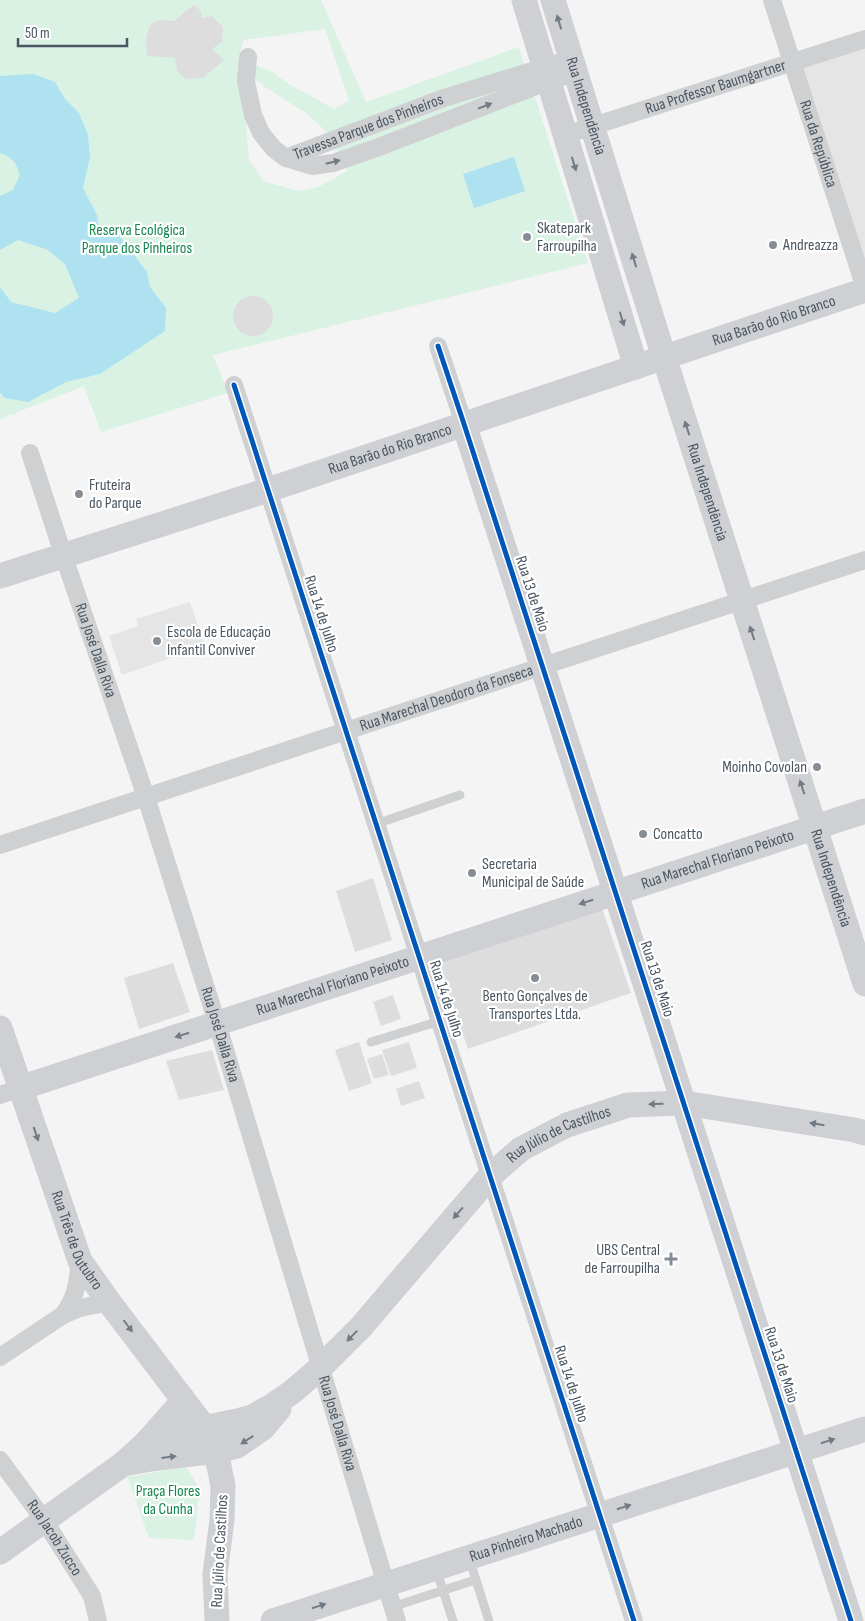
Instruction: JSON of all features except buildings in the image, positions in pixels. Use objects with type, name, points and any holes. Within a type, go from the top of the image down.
[{"type":"street","name":"Rua Independência","points":[[524,0],[636,366]]},
{"type":"street","name":"Rua Independência","points":[[552,0],[865,984]]},
{"type":"street","name":"Rua da República","points":[[772,0],[865,289]]},
{"type":"street","name":"Rua Professor Baumgartner","points":[[565,135],[865,39]]},
{"type":"street","name":"Travessa Parque dos Pinheiros","points":[[248,57],[246,81],[253,115],[261,133],[274,149],[286,158],[444,98],[547,74],[573,66]]},
{"type":"street","name":"Rua Barão do Rio Branco","points":[[0,576],[268,490],[865,289]]},
{"type":"street","name":"Rua 13 de Maio","points":[[438,346],[851,1621]]},
{"type":"street","name":"Rua 14 de Julho","points":[[234,385],[634,1621]]},
{"type":"street","name":"Rua José Dalla Riva","points":[[30,453],[146,797],[217,1023],[391,1604]]},
{"type":"street","name":"Rua Marechal Deodoro da Fonseca","points":[[0,845],[865,560]]},
{"type":"street","name":"Rua Marechal Floriano Peixoto","points":[[10,1092],[865,811]]},
{"type":"street","name":"Rua Três de Outubro","points":[[0,1028],[10,1092],[80,1261],[204,1427]]},
{"type":"street","name":"Rua Júlio de Castilhos","points":[[217,1621],[215,1574],[222,1520],[222,1486],[216,1451],[204,1427],[252,1417],[292,1392],[320,1368],[361,1327],[490,1176],[521,1149],[567,1125],[628,1105],[684,1103],[865,1133]]},
{"type":"street","points":[[63,1315],[72,1303],[77,1289],[80,1261]]},
{"type":"street","points":[[0,1357],[63,1315],[80,1308],[109,1302]]},
{"type":"street","name":"Rua Júlio de Castilhos","points":[[216,1451],[237,1446],[253,1436],[278,1412],[292,1392]]},
{"type":"street","points":[[0,1552],[122,1464],[146,1443],[177,1408],[182,1398]]},
{"type":"street","points":[[146,1443],[204,1427]]},
{"type":"street","name":"Rua Pinheiro Machado","points":[[273,1621],[391,1604],[440,1580],[472,1569],[600,1515],[865,1429]]},
{"type":"street","points":[[122,1464],[216,1451]]},
{"type":"street","name":"Rua Jacob Zucco","points":[[0,1460],[44,1520],[92,1596],[98,1621]]},
{"type":"lane","points":[[376,824],[460,795]]},
{"type":"lane","points":[[371,1042],[440,1022]]},
{"type":"lane","points":[[472,1569],[489,1621]]},
{"type":"lane","points":[[440,1580],[453,1621]]},
{"type":"shaded area","points":[[865,47],[865,278],[801,67]]},
{"type":"shaded area","name":"Escola de Educação Infantil Conviver","points":[[190,602],[205,646],[122,675],[109,636],[138,626],[136,619]]},
{"type":"green space","name":"Reserva Ecológica Parque dos Pinheiros","points":[[0,0],[321,0],[366,102],[519,47],[588,263],[213,355],[228,393],[101,432],[84,386],[15,413],[18,417],[12,414],[0,419]],"holes":[[[325,29],[349,100],[334,109],[287,83],[271,71],[256,66],[251,76],[306,113],[330,135],[347,171],[318,187],[298,191],[263,181],[249,160],[243,87],[238,59],[244,40]]]},
{"type":"green space","name":"Praça Flores da Cunha","points":[[186,1467],[200,1489],[194,1540],[149,1538],[127,1477]]},
{"type":"water","points":[[33,74],[55,82],[65,99],[79,113],[88,135],[90,157],[83,188],[97,215],[99,232],[108,237],[118,234],[147,272],[150,287],[166,308],[165,331],[100,374],[66,382],[28,402],[5,398],[0,393],[0,287],[11,302],[55,313],[79,298],[65,264],[48,250],[18,240],[0,250],[0,196],[13,190],[20,175],[13,161],[8,156],[0,153],[0,76]]},
{"type":"water","points":[[514,157],[525,191],[474,208],[463,174]]},
{"type":"cycle path","points":[[438,346],[851,1621]]},
{"type":"cycle path","points":[[234,385],[634,1621]]},
{"type":"place","name":"Skatepark Farroupilha","points":[[527,237]]},
{"type":"place","name":"Andreazza","points":[[773,245]]},
{"type":"place","name":"Fruteira do Parque","points":[[79,494]]},
{"type":"place","name":"Escola de Educação Infantil Conviver","points":[[157,641]]},
{"type":"place","name":"Moinho Covolan","points":[[817,767]]},
{"type":"place","name":"Concatto","points":[[643,834]]},
{"type":"place","name":"Secretaria Municipal de Saúde","points":[[472,873]]},
{"type":"place","name":"Bento Gonçalves de Transportes Ltda.","points":[[535,978]]},
{"type":"place","name":"UBS Central de Farroupilha","points":[[671,1259]]}]
